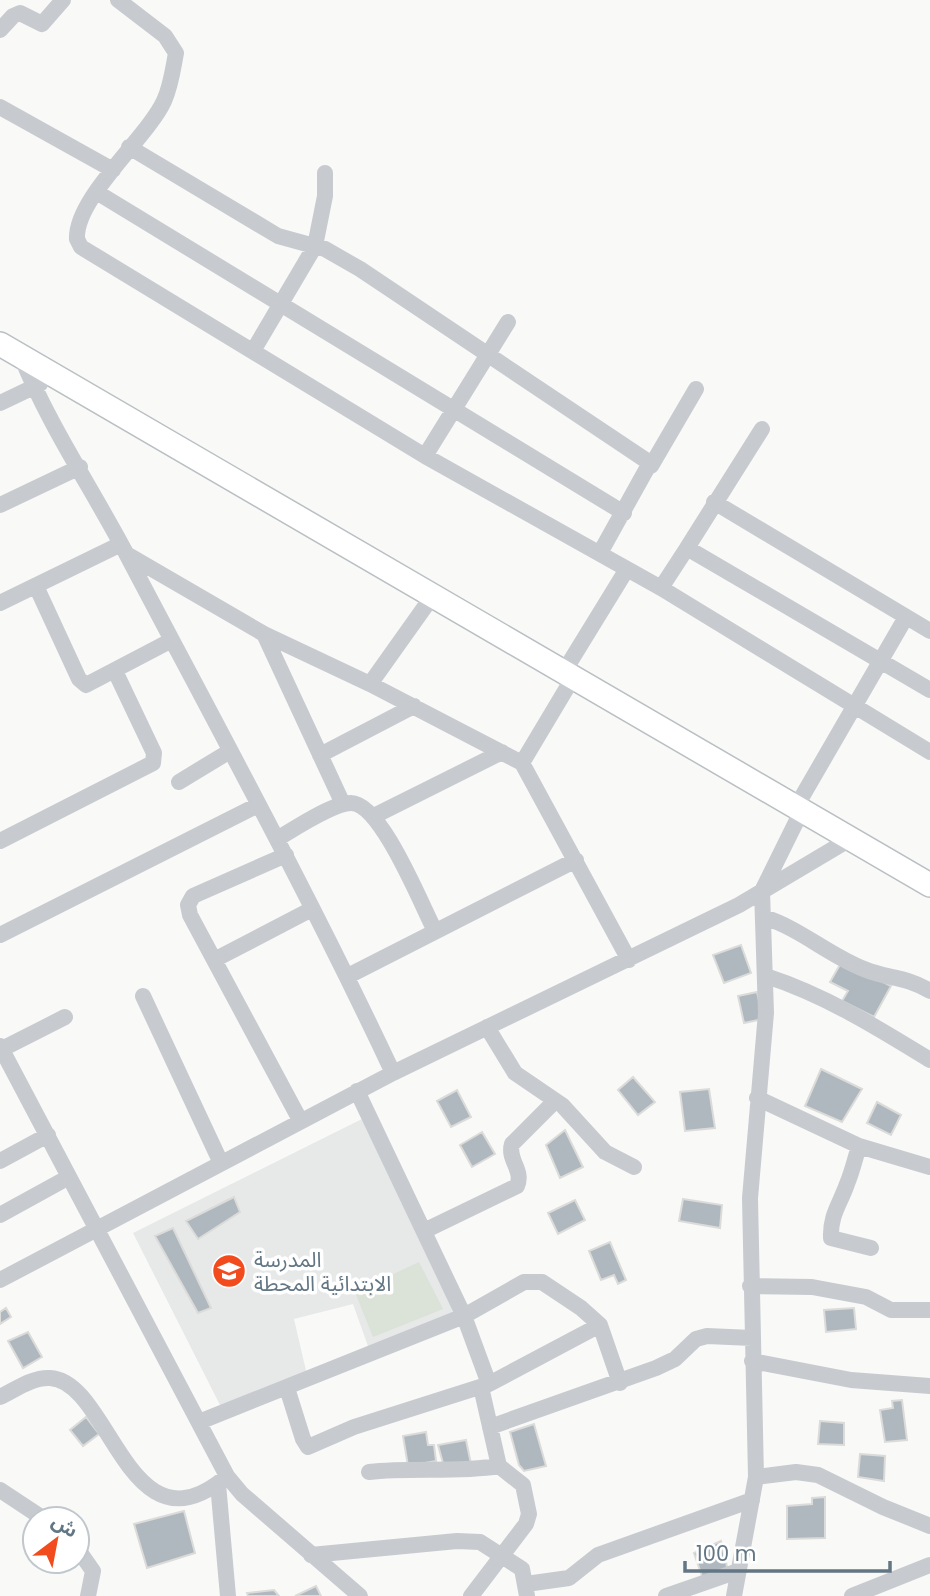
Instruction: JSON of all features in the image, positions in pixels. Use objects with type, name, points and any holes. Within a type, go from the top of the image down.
[{"type":"main road","points":[[0,344],[434,594],[930,885]]},
{"type":"street","points":[[0,30],[13,16],[20,13],[42,24],[63,0]]},
{"type":"street","points":[[118,0],[165,36],[176,53],[163,103],[113,170],[76,230],[81,247],[425,456],[661,588],[930,752]]},
{"type":"street","points":[[0,107],[113,170]]},
{"type":"street","points":[[130,147],[278,236],[315,246],[360,269],[488,353],[651,466]]},
{"type":"street","points":[[253,351],[315,246],[325,196],[325,173]]},
{"type":"street","points":[[98,193],[624,513]]},
{"type":"street","points":[[425,456],[453,407],[508,323]]},
{"type":"street","points":[[20,356],[33,387],[80,467],[286,855],[348,976],[393,1073]]},
{"type":"street","points":[[0,403],[54,376]]},
{"type":"street","points":[[600,554],[696,389]]},
{"type":"street","points":[[661,588],[762,429]]},
{"type":"street","points":[[0,505],[80,467]]},
{"type":"street","points":[[714,502],[930,631]]},
{"type":"street","points":[[687,548],[930,690]]},
{"type":"street","points":[[0,603],[124,550]]},
{"type":"street","points":[[124,550],[264,635],[370,684],[522,763],[629,960]]},
{"type":"street","points":[[522,763],[627,569]]},
{"type":"street","points":[[36,586],[82,683],[90,684],[172,640]]},
{"type":"street","points":[[370,684],[434,594]]},
{"type":"street","points":[[734,1596],[756,1477],[750,1198],[766,976],[762,891],[799,808],[853,706],[906,617]]},
{"type":"street","points":[[264,635],[343,804]]},
{"type":"street","points":[[0,841],[153,763],[154,753],[115,671]]},
{"type":"street","points":[[320,755],[414,706]]},
{"type":"street","points":[[179,782],[230,751]]},
{"type":"street","points":[[374,816],[502,752]]},
{"type":"street","points":[[277,839],[343,804],[359,804],[374,816],[435,931]]},
{"type":"street","points":[[0,935],[258,805]]},
{"type":"street","points":[[0,1280],[356,1091],[629,960],[762,891],[850,839]]},
{"type":"street","points":[[286,855],[192,897],[188,905],[190,915],[216,959],[300,1120]]},
{"type":"street","points":[[348,976],[576,860]]},
{"type":"street","points":[[216,959],[312,909]]},
{"type":"street","points":[[763,917],[782,923],[864,969],[908,979],[930,991]]},
{"type":"street","points":[[766,976],[810,992],[930,1060]]},
{"type":"street","points":[[143,996],[221,1163]]},
{"type":"street","points":[[65,1017],[0,1048],[199,1422],[223,1480],[228,1596]]},
{"type":"street","points":[[487,1027],[515,1073],[555,1101],[605,1152],[634,1167]]},
{"type":"street","points":[[356,1091],[464,1316],[485,1385],[490,1427],[499,1466],[523,1485],[529,1514],[526,1524],[471,1596]]},
{"type":"street","points":[[757,1098],[859,1146],[930,1167]]},
{"type":"street","points":[[424,1231],[517,1185],[520,1176],[512,1158],[512,1144],[555,1101]]},
{"type":"street","points":[[0,1161],[48,1135]]},
{"type":"street","points":[[859,1146],[846,1188],[837,1201],[830,1220],[831,1238],[871,1248]]},
{"type":"street","points":[[0,1215],[68,1177]]},
{"type":"street","points":[[199,1422],[464,1316],[534,1280],[553,1288],[600,1325],[620,1383]]},
{"type":"street","points":[[750,1286],[812,1287],[866,1297],[891,1310],[930,1310]]},
{"type":"street","points":[[287,1388],[308,1447],[354,1427],[485,1385],[600,1325]]},
{"type":"street","points":[[490,1427],[562,1399],[620,1383],[675,1359],[696,1339],[707,1336],[752,1338]]},
{"type":"street","points":[[752,1361],[851,1380],[930,1385]]},
{"type":"street","points":[[0,1397],[35,1380],[61,1381],[76,1389],[115,1449],[158,1493],[171,1499],[189,1498],[223,1480]]},
{"type":"street","points":[[369,1472],[397,1469],[461,1472],[499,1466]]},
{"type":"street","points":[[756,1477],[796,1472],[818,1475],[883,1507],[930,1526]]},
{"type":"street","points":[[223,1480],[360,1596]]},
{"type":"street","points":[[0,1490],[23,1505]]},
{"type":"street","points":[[311,1555],[457,1541],[480,1542],[522,1569],[526,1590],[569,1578],[598,1555],[752,1500]]},
{"type":"street","points":[[852,1596],[930,1565]]},
{"type":"street","points":[[88,1596],[93,1571],[91,1568]]},
{"type":"street","points":[[666,1596],[738,1571]]},
{"type":"shaded area","points":[[364,1118],[458,1315],[369,1349],[353,1304],[294,1319],[307,1375],[221,1407],[133,1233]]},
{"type":"shaded area","points":[[419,1262],[443,1309],[373,1337],[355,1292]]},
{"type":"building","points":[[741,945],[751,973],[724,983],[713,955]]},
{"type":"building","points":[[842,961],[891,986],[874,1017],[842,1001],[848,991],[830,982]]},
{"type":"building","points":[[757,992],[763,1019],[744,1023],[738,996]]},
{"type":"building","points":[[821,1069],[862,1089],[842,1122],[805,1106]]},
{"type":"building","points":[[633,1077],[655,1102],[638,1115],[618,1090]]},
{"type":"building","points":[[709,1089],[715,1128],[685,1131],[680,1092]]},
{"type":"building","points":[[457,1090],[471,1117],[451,1127],[437,1101]]},
{"type":"building","points":[[877,1102],[901,1115],[891,1135],[867,1123]]},
{"type":"building","points":[[565,1130],[583,1167],[560,1178],[546,1145]]},
{"type":"building","points":[[482,1132],[495,1154],[472,1167],[460,1145]]},
{"type":"building","points":[[234,1197],[240,1212],[198,1239],[186,1221]]},
{"type":"building","points":[[683,1199],[722,1205],[720,1228],[679,1221]]},
{"type":"building","points":[[575,1200],[585,1220],[558,1234],[548,1213]]},
{"type":"building","points":[[173,1228],[211,1308],[198,1313],[155,1236]]},
{"type":"building","points":[[610,1242],[626,1280],[618,1284],[614,1275],[601,1280],[589,1251]]},
{"type":"building","points":[[6,1308],[11,1317],[0,1324],[0,1312]]},
{"type":"building","points":[[854,1308],[856,1329],[826,1332],[824,1310]]},
{"type":"building","points":[[28,1332],[42,1357],[23,1368],[8,1341]]},
{"type":"building","points":[[902,1400],[907,1440],[885,1442],[880,1410],[893,1408],[892,1401]]},
{"type":"building","points":[[86,1417],[99,1434],[83,1446],[70,1430]]},
{"type":"building","points":[[820,1421],[844,1423],[844,1445],[818,1444]]},
{"type":"building","points":[[534,1424],[546,1466],[524,1471],[519,1465],[510,1432]]},
{"type":"building","points":[[426,1432],[428,1445],[434,1445],[436,1461],[408,1466],[403,1436]]},
{"type":"building","points":[[466,1440],[471,1464],[444,1467],[438,1445]]},
{"type":"building","points":[[860,1454],[885,1456],[884,1481],[858,1477]]},
{"type":"building","points":[[825,1497],[825,1538],[787,1539],[787,1506],[812,1504],[812,1498]]},
{"type":"building","points":[[184,1511],[195,1553],[147,1568],[134,1524]]},
{"type":"building","points":[[721,1541],[728,1571],[703,1579],[694,1553]]},
{"type":"building","points":[[316,1586],[321,1596],[295,1596]]},
{"type":"building","points":[[274,1590],[279,1596],[248,1596],[247,1593]]},
{"type":"place","name":"المدرسة الابتدائية المحطة","points":[[229,1271]]}]
